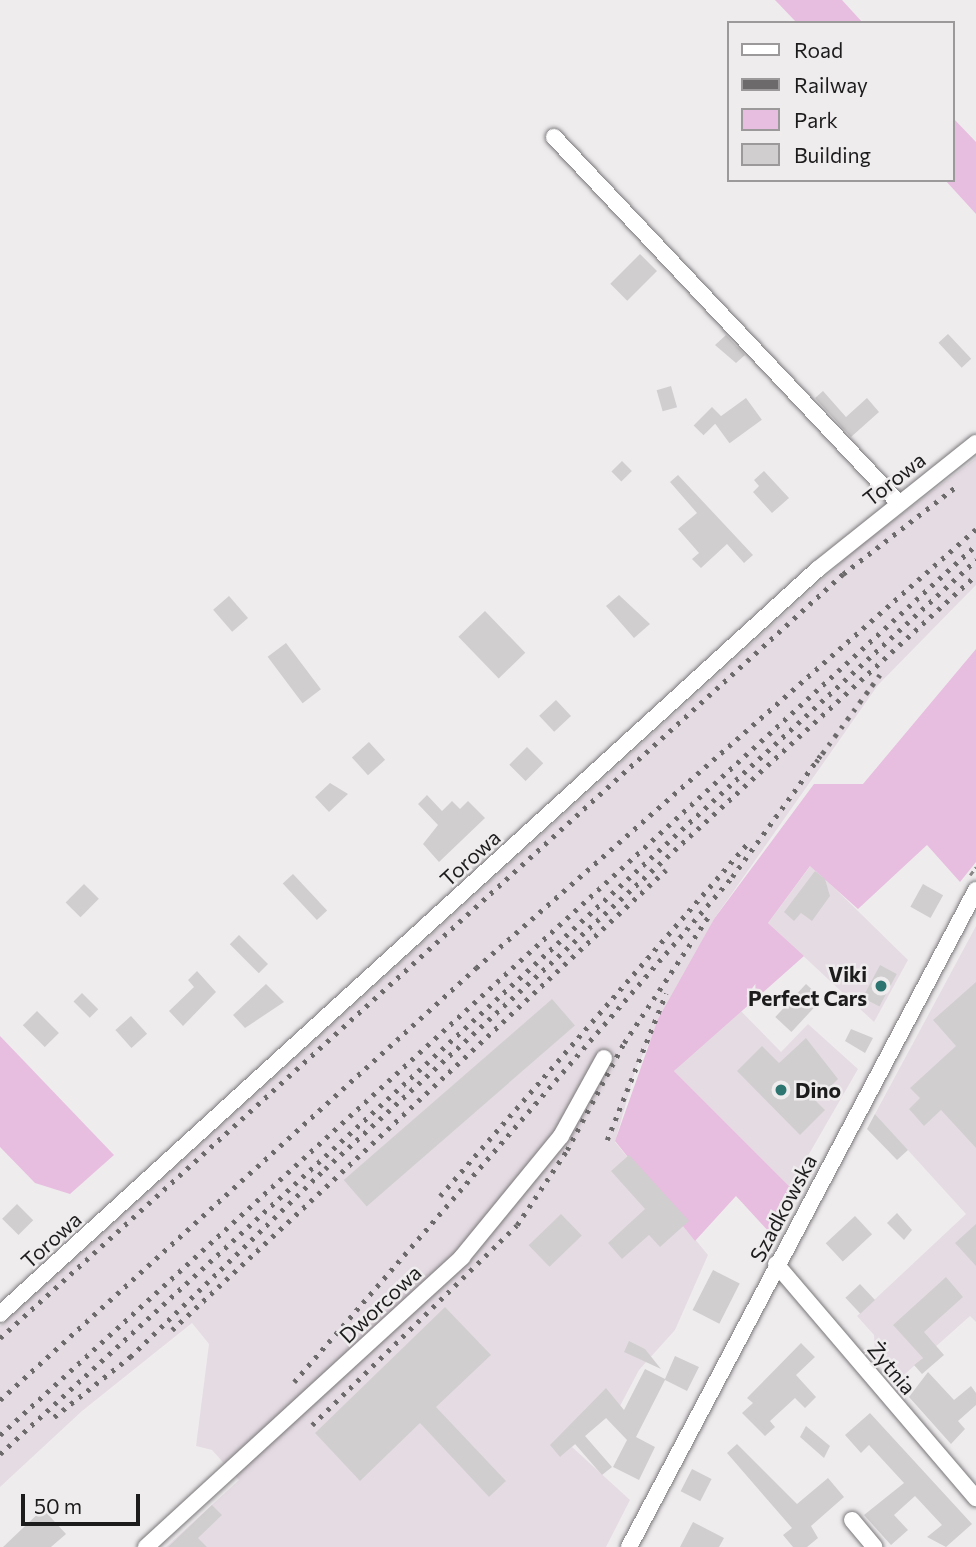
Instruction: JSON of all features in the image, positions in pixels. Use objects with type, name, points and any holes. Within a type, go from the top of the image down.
[{"type":"street","points":[[554,137],[897,501]]},
{"type":"street","name":"Torowa","points":[[0,1314],[897,501],[976,443]]},
{"type":"street","name":"Szadkowska","points":[[629,1547],[776,1264],[975,895]]},
{"type":"street","name":"Dworcowa","points":[[146,1547],[462,1257],[561,1136],[604,1058]]},
{"type":"street","name":"Żytnia","points":[[776,1264],[976,1498]]},
{"type":"street","points":[[852,1520],[875,1547]]},
{"type":"shaded area","points":[[976,458],[976,585],[878,685],[714,919],[636,1068],[615,1142],[708,1255],[675,1330],[639,1370],[620,1406],[572,1447],[630,1500],[606,1547],[166,1547],[239,1480],[212,1450],[196,1446],[209,1344],[192,1323],[82,1411],[0,1487],[0,1326],[857,548]]},
{"type":"shaded area","points":[[811,865],[908,960],[874,1022],[768,923]]},
{"type":"shaded area","points":[[976,926],[976,1322],[970,1316],[896,1382],[875,1355],[874,1335],[857,1316],[966,1214],[875,1114]]},
{"type":"shaded area","points":[[738,1008],[781,1052],[808,1024],[858,1069],[790,1187],[674,1071]]},
{"type":"green space","points":[[775,0],[842,0],[861,21],[795,21]]},
{"type":"green space","points":[[955,120],[976,142],[976,214],[947,182],[955,182]]},
{"type":"green space","points":[[976,649],[976,862],[960,882],[927,845],[858,909],[810,866],[768,923],[804,956],[674,1071],[790,1187],[769,1232],[736,1196],[695,1241],[615,1141],[658,1019],[714,919],[814,784],[863,784]]},
{"type":"green space","points":[[0,1036],[114,1155],[70,1194],[35,1183],[0,1147]]},
{"type":"building","points":[[640,254],[657,271],[627,301],[610,284]]},
{"type":"building","points":[[948,334],[971,359],[962,368],[938,343]]},
{"type":"building","points":[[726,335],[745,355],[736,363],[715,345]]},
{"type":"building","points":[[671,386],[677,407],[663,411],[657,390]]},
{"type":"building","points":[[823,391],[846,417],[867,398],[879,412],[851,437],[815,398]]},
{"type":"building","points":[[746,398],[762,420],[730,443],[714,422]]},
{"type":"building","points":[[712,407],[722,417],[704,435],[694,425]]},
{"type":"building","points":[[622,461],[632,471],[621,482],[611,472]]},
{"type":"building","points":[[764,471],[789,498],[772,513],[753,492],[759,486],[754,480]]},
{"type":"building","points":[[678,475],[753,555],[744,563],[727,544],[701,568],[692,559],[699,553],[678,529],[697,513],[670,482]]},
{"type":"building","points":[[619,595],[650,624],[634,638],[606,606]]},
{"type":"building","points":[[229,596],[248,618],[232,632],[213,610]]},
{"type":"building","points":[[485,611],[525,653],[499,678],[458,637]]},
{"type":"building","points":[[286,643],[321,689],[303,703],[268,657]]},
{"type":"building","points":[[556,700],[571,716],[554,732],[539,716]]},
{"type":"building","points":[[369,742],[385,760],[368,775],[352,757]]},
{"type":"building","points":[[527,747],[543,763],[526,781],[509,765]]},
{"type":"building","points":[[330,783],[348,794],[329,812],[315,797]]},
{"type":"building","points":[[427,795],[442,811],[452,801],[460,809],[468,801],[485,818],[439,862],[423,844],[438,825],[418,804]]},
{"type":"building","points":[[815,871],[825,879],[830,896],[812,921],[801,913],[794,921],[784,912]]},
{"type":"building","points":[[293,874],[327,911],[317,920],[283,884]]},
{"type":"building","points":[[84,884],[99,899],[80,917],[66,902]]},
{"type":"building","points":[[923,884],[943,895],[931,918],[910,907]]},
{"type":"building","points":[[239,935],[268,964],[259,973],[230,944]]},
{"type":"building","name":"Viki Perfect Cars","points":[[880,965],[897,974],[879,1007],[863,998]]},
{"type":"building","points":[[197,971],[216,992],[183,1026],[169,1011],[194,987],[188,980]]},
{"type":"building","points":[[976,982],[976,1148],[941,1110],[924,1126],[909,1109],[920,1098],[910,1088],[956,1046],[933,1020]]},
{"type":"building","points":[[266,984],[284,1002],[245,1028],[233,1015]]},
{"type":"building","points":[[806,984],[822,999],[791,1032],[775,1017]]},
{"type":"building","points":[[82,993],[98,1009],[90,1018],[74,1001]]},
{"type":"building","points":[[552,999],[575,1025],[367,1206],[344,1180]]},
{"type":"building","points":[[37,1011],[59,1033],[45,1047],[23,1025]]},
{"type":"building","points":[[131,1016],[147,1034],[131,1048],[115,1030]]},
{"type":"building","points":[[851,1029],[873,1038],[865,1053],[845,1041]]},
{"type":"building","name":"Dino","points":[[806,1038],[838,1079],[816,1101],[825,1110],[800,1135],[737,1071],[762,1046],[779,1063]]},
{"type":"building","points":[[875,1114],[908,1150],[897,1160],[867,1129]]},
{"type":"building","points":[[629,1155],[689,1221],[660,1247],[649,1235],[622,1259],[608,1243],[645,1209],[611,1171]]},
{"type":"building","points":[[17,1204],[33,1220],[18,1235],[2,1219]]},
{"type":"building","points":[[897,1213],[912,1230],[904,1240],[887,1223]]},
{"type":"building","points":[[561,1214],[582,1236],[549,1267],[529,1245]]},
{"type":"building","points":[[855,1216],[872,1234],[843,1262],[826,1243]]},
{"type":"building","points":[[976,1224],[976,1266],[955,1243]]},
{"type":"building","points":[[713,1270],[740,1284],[719,1324],[693,1310]]},
{"type":"building","points":[[946,1277],[963,1297],[924,1332],[944,1355],[922,1374],[914,1365],[923,1358],[893,1325]]},
{"type":"building","points":[[860,1284],[875,1300],[860,1314],[845,1298]]},
{"type":"building","points":[[445,1307],[491,1355],[436,1407],[506,1481],[489,1497],[420,1423],[360,1481],[315,1433]]},
{"type":"building","points":[[629,1341],[645,1349],[661,1369],[624,1352]]},
{"type":"building","points":[[801,1343],[815,1357],[796,1375],[816,1397],[805,1408],[795,1398],[770,1421],[775,1427],[765,1436],[742,1413],[753,1403],[747,1398]]},
{"type":"building","points":[[675,1356],[699,1367],[687,1391],[665,1380],[636,1437],[655,1447],[639,1480],[613,1467],[627,1440],[606,1418],[585,1436],[612,1467],[602,1475],[575,1444],[560,1457],[550,1445],[606,1388],[624,1410],[645,1369],[665,1379]]},
{"type":"building","points":[[928,1372],[954,1400],[971,1386],[976,1393],[976,1405],[958,1421],[965,1429],[951,1444],[909,1397]]},
{"type":"building","points":[[870,1413],[972,1524],[946,1547],[927,1537],[942,1525],[915,1496],[894,1515],[908,1530],[891,1545],[864,1515],[904,1483],[869,1445],[861,1453],[845,1435]]},
{"type":"building","points":[[806,1426],[830,1446],[824,1458],[800,1437]]},
{"type":"building","points":[[737,1444],[797,1504],[828,1478],[844,1497],[811,1526],[818,1538],[807,1547],[793,1547],[783,1535],[792,1528],[727,1453]]},
{"type":"building","points":[[692,1469],[712,1479],[700,1501],[681,1491]]},
{"type":"building","points":[[212,1505],[222,1515],[198,1538],[207,1547],[168,1547]]},
{"type":"building","points":[[43,1509],[66,1534],[51,1547],[3,1547]]},
{"type":"building","points":[[693,1522],[724,1538],[719,1547],[680,1547]]},
{"type":"railway","points":[[0,1338],[843,574],[958,485]]},
{"type":"railway","points":[[0,1400],[476,968],[976,529]]},
{"type":"railway","points":[[0,1435],[976,545]]},
{"type":"railway","points":[[0,1454],[976,560]]},
{"type":"railway","points":[[54,1417],[130,1357],[325,1169],[976,575]]},
{"type":"railway","points":[[816,762],[884,669]]},
{"type":"railway","points":[[294,1382],[732,877],[820,756]]},
{"type":"railway","points":[[440,1196],[746,845]]},
{"type":"railway","points":[[172,1330],[666,870]]},
{"type":"railway","points":[[312,1425],[517,1225],[567,1150],[624,1043],[708,917]]},
{"type":"railway","points":[[607,1140],[666,993]]},
{"type":"place","name":"Viki Perfect Cars","points":[[881,986]]},
{"type":"place","name":"Dino","points":[[781,1090]]}]
